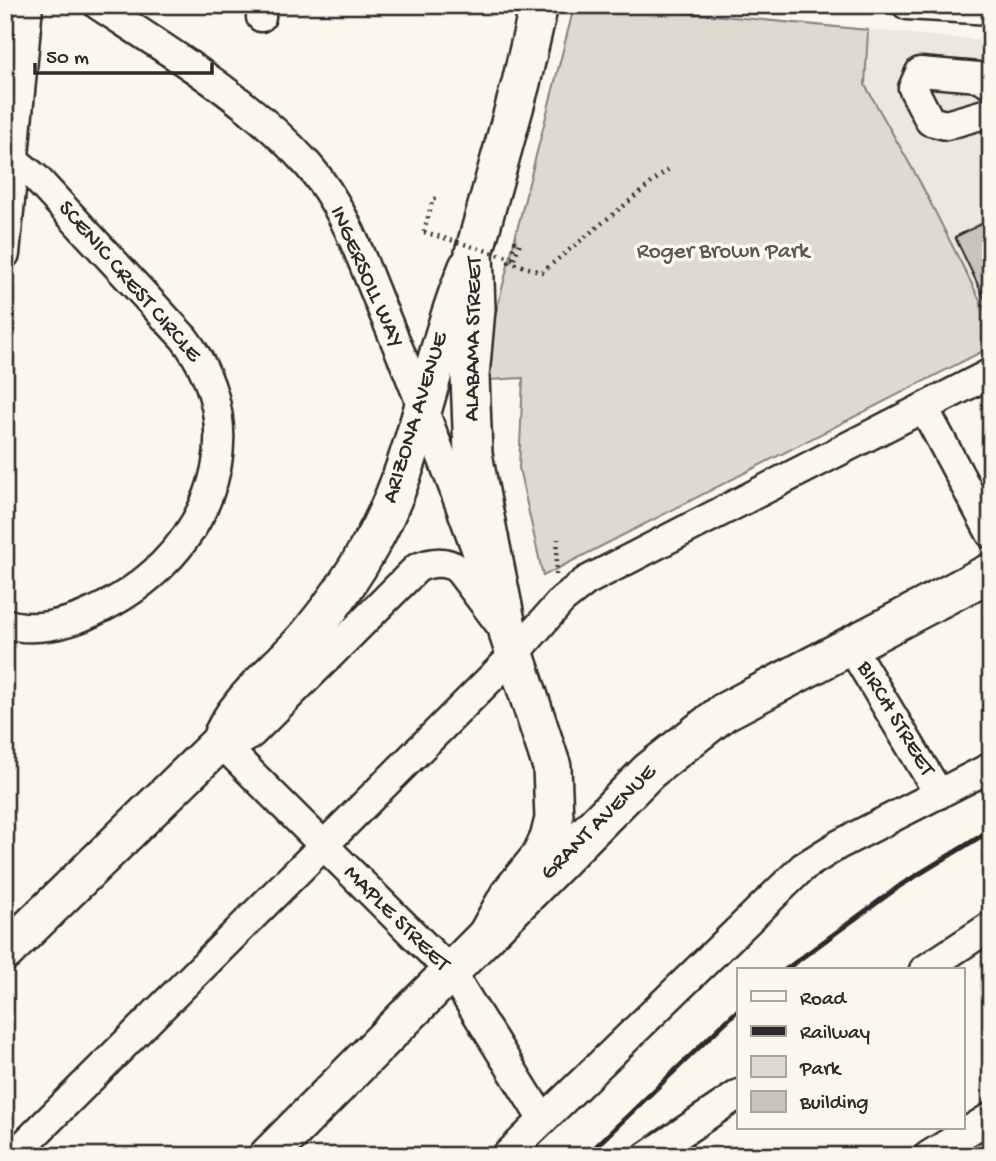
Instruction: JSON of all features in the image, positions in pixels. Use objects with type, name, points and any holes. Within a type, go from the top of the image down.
[{"type":"main road","name":"ALABAMA STREET","points":[[486,936],[509,895],[540,857],[549,839],[554,819],[552,767],[512,645],[473,454],[470,376],[476,309],[474,253],[522,83],[539,5]]},
{"type":"main road","name":"ARIZONA AVENUE","points":[[5,953],[220,742],[228,723],[311,633],[349,581],[397,491],[447,318],[474,253]]},
{"type":"main road","name":"GRANT AVENUE","points":[[268,1156],[649,771],[698,731],[771,685],[991,572]]},
{"type":"street","points":[[5,254],[14,160],[11,113],[28,5]]},
{"type":"street","name":"INGERSOLL WAY","points":[[98,5],[264,120],[310,167],[335,204],[356,243],[422,404]]},
{"type":"street","points":[[906,5],[991,10]]},
{"type":"street","points":[[991,84],[979,77],[920,72],[913,88],[930,121],[946,125],[991,112]]},
{"type":"street","name":"SCENIC CREST CIRCLE","points":[[5,623],[42,626],[81,618],[119,601],[141,586],[173,556],[192,529],[209,491],[217,464],[220,432],[212,383],[200,359],[36,178],[14,160]]},
{"type":"street","points":[[13,1156],[323,846],[512,645],[562,600],[586,581],[991,373]]},
{"type":"street","name":"ALABAMA STREET","points":[[422,404],[512,645]]},
{"type":"street","points":[[924,408],[991,534]]},
{"type":"street","name":"ARIZONA AVENUE","points":[[220,742],[244,739],[252,733],[417,568],[428,563],[452,565],[458,569],[512,645]]},
{"type":"street","name":"BIRCH STREET","points":[[850,645],[939,794]]},
{"type":"street","name":"MAPLE STREET","points":[[220,742],[451,972],[543,1120]]},
{"type":"street","points":[[506,1156],[803,867],[838,845],[991,767]]},
{"type":"street","points":[[927,968],[991,926]]},
{"type":"street","points":[[647,1156],[737,1095]]},
{"type":"street","points":[[928,1156],[991,1117]]},
{"type":"path","points":[[440,199],[433,199],[424,232],[514,259],[520,243],[515,242],[509,262],[542,272],[670,169]]},
{"type":"shaded area","points":[[868,30],[991,41],[991,322],[920,182],[865,85]]},
{"type":"green space","name":"Roger Brown Park","points":[[578,5],[606,5],[868,30],[865,85],[920,182],[991,322],[991,347],[543,576],[519,468],[523,378],[489,380],[494,320],[573,11]]},
{"type":"building","points":[[991,219],[991,312],[955,237]]},
{"type":"railway","points":[[788,968],[901,885],[991,830]]},
{"type":"railway","points":[[586,1156],[737,1011]]}]
